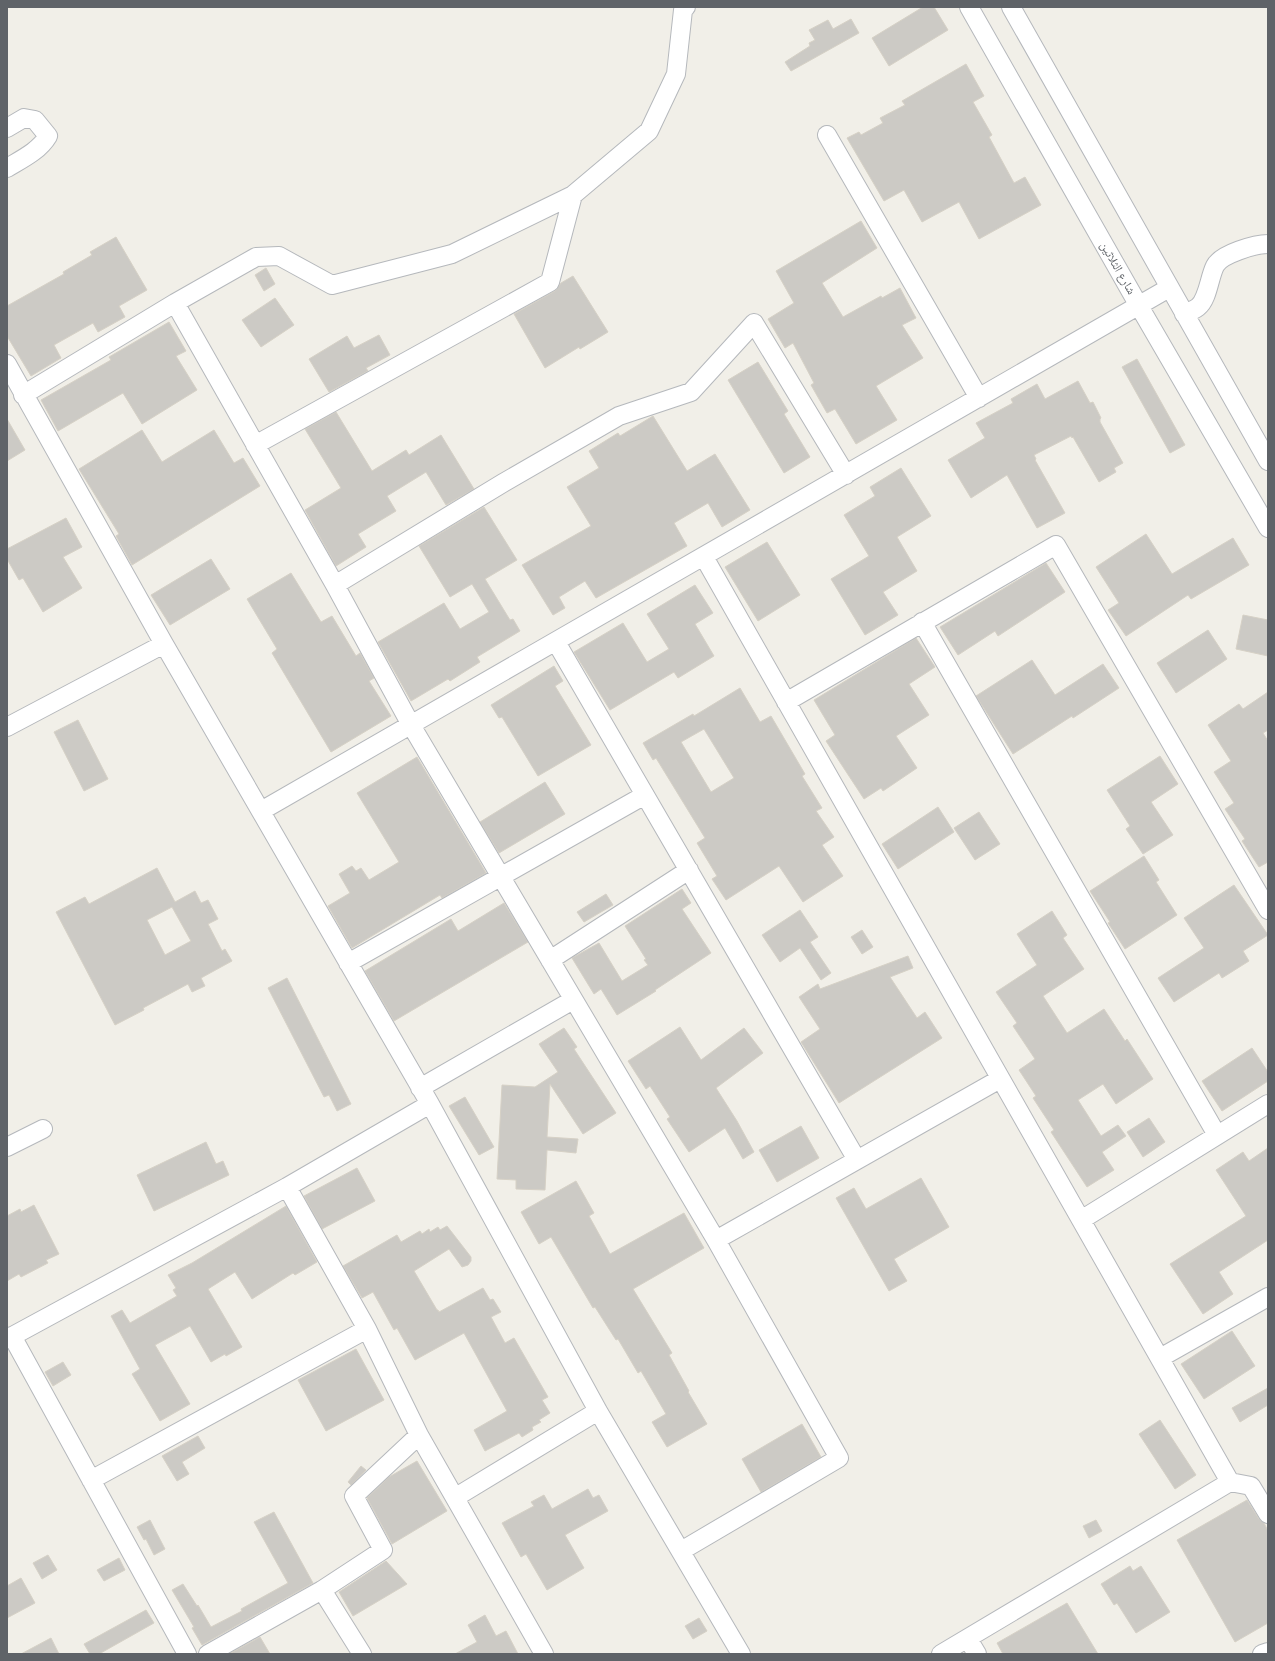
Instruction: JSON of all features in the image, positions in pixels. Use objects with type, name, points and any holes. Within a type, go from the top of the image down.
[{"type":"street","points":[[23,395],[175,303],[256,257],[279,256],[332,285],[452,254],[574,195],[649,131],[676,74],[683,10],[686,7]]},
{"type":"street","name":"شارع الثلاثين","points":[[969,7],[1139,306],[1268,528]]},
{"type":"street","points":[[1011,7],[1268,461]]},
{"type":"street","points":[[7,128],[24,118],[35,120],[48,136],[33,152],[7,168]]},
{"type":"street","points":[[827,135],[979,398]]},
{"type":"street","points":[[256,445],[550,282],[574,195]]},
{"type":"street","points":[[1184,314],[1199,306],[1205,295],[1216,264],[1232,253],[1260,244],[1268,244]]},
{"type":"street","points":[[261,811],[1169,288]]},
{"type":"street","points":[[175,303],[256,445],[411,725],[716,1240],[839,1458],[681,1551]]},
{"type":"street","points":[[334,585],[503,483],[619,416],[691,392],[754,323],[846,475]]},
{"type":"street","points":[[7,364],[23,395],[164,644],[430,1104],[598,1411],[741,1654]]},
{"type":"street","points":[[786,702],[1056,545],[1268,910]]},
{"type":"street","points":[[704,557],[1230,1482]]},
{"type":"street","points":[[922,622],[1217,1135]]},
{"type":"street","points":[[556,642],[857,1160]]},
{"type":"street","points":[[7,727],[164,644]]},
{"type":"street","points":[[348,963],[501,878],[645,795]]},
{"type":"street","points":[[550,960],[689,870]]},
{"type":"street","points":[[420,1088],[574,1000]]},
{"type":"street","points":[[716,1240],[1000,1079]]},
{"type":"street","points":[[187,1654],[91,1480],[9,1338],[287,1187],[430,1104]]},
{"type":"street","points":[[1081,1220],[1268,1104]]},
{"type":"street","points":[[7,1147],[43,1129]]},
{"type":"street","points":[[287,1187],[367,1329],[419,1435],[456,1497],[544,1654]]},
{"type":"street","points":[[1160,1358],[1268,1297]]},
{"type":"street","points":[[91,1480],[367,1329]]},
{"type":"street","points":[[456,1497],[598,1411]]},
{"type":"street","points":[[208,1654],[322,1590],[383,1550],[354,1496],[419,1435]]},
{"type":"street","points":[[941,1654],[1230,1482],[1251,1486],[1268,1514]]},
{"type":"street","points":[[322,1590],[362,1654]]},
{"type":"street","points":[[968,1639],[977,1654]]},
{"type":"street","points":[[1262,1654],[1268,1652]]},
{"type":"building","points":[[923,7],[934,7],[948,30],[889,66],[872,38]]},
{"type":"building","points":[[851,19],[859,33],[791,71],[785,62],[810,46],[809,43],[815,40],[809,30],[828,20],[833,29]]},
{"type":"building","points":[[966,64],[984,96],[973,102],[992,135],[989,137],[1014,183],[1025,177],[1041,205],[979,239],[959,202],[922,222],[904,190],[884,201],[847,138],[859,132],[861,135],[883,123],[880,118],[905,105],[902,101]]},
{"type":"building","points":[[861,221],[877,248],[822,283],[843,317],[881,296],[882,298],[900,288],[916,318],[902,325],[923,358],[876,386],[897,420],[856,444],[835,409],[827,413],[811,385],[814,383],[793,343],[785,348],[768,319],[794,303],[776,271]]},
{"type":"building","points":[[116,237],[147,290],[119,306],[125,317],[98,332],[93,323],[54,345],[61,358],[31,376],[7,336],[7,306],[64,274],[63,272],[92,255],[90,252]]},
{"type":"building","points":[[266,268],[275,284],[264,291],[255,275]]},
{"type":"building","points":[[573,276],[608,332],[580,349],[579,347],[545,368],[514,314],[555,291],[561,283]]},
{"type":"building","points":[[275,298],[294,325],[261,347],[242,320]]},
{"type":"building","points":[[169,322],[186,351],[176,356],[197,390],[142,424],[123,393],[58,431],[41,400],[111,360],[109,357]]},
{"type":"building","points":[[379,335],[390,355],[366,368],[368,371],[329,392],[309,359],[347,336],[354,348]]},
{"type":"building","points":[[1137,359],[1185,445],[1170,453],[1122,367]]},
{"type":"building","points":[[758,362],[788,411],[784,414],[810,457],[784,473],[728,380]]},
{"type":"building","points":[[1078,381],[1090,403],[1093,402],[1101,418],[1100,422],[1123,463],[1114,468],[1116,472],[1099,482],[1071,436],[1034,455],[1035,460],[1065,513],[1037,528],[1007,475],[971,498],[948,460],[985,438],[976,423],[1013,403],[1011,399],[1037,384],[1045,399]]},
{"type":"building","points":[[336,412],[372,471],[406,450],[409,455],[441,435],[474,489],[446,505],[426,472],[387,496],[396,511],[358,534],[366,547],[336,566],[305,510],[341,488],[305,429]]},
{"type":"building","points":[[653,416],[687,471],[715,454],[750,510],[722,527],[708,503],[674,523],[687,546],[596,598],[585,581],[559,597],[565,608],[553,615],[522,565],[591,526],[567,487],[599,468],[589,451],[618,433],[620,436]]},
{"type":"building","points":[[7,419],[25,450],[7,461]]},
{"type":"building","points":[[142,430],[162,462],[214,430],[234,463],[243,458],[260,486],[132,565],[116,536],[119,534],[79,469]]},
{"type":"building","points":[[901,468],[931,516],[897,537],[917,571],[883,592],[898,615],[865,635],[831,579],[869,556],[844,515],[875,496],[870,487]]},
{"type":"building","points":[[484,507],[517,560],[485,579],[510,620],[513,619],[520,631],[477,657],[480,662],[450,681],[448,679],[411,701],[378,642],[444,603],[460,629],[489,612],[472,584],[450,597],[419,546]]},
{"type":"building","points":[[66,518],[82,547],[63,557],[82,588],[43,612],[23,578],[19,580],[7,559],[7,549]]},
{"type":"building","points":[[1146,534],[1172,574],[1233,538],[1249,565],[1191,599],[1188,595],[1126,636],[1108,610],[1119,603],[1096,567]]},
{"type":"building","points":[[767,542],[800,595],[758,621],[725,567]]},
{"type":"building","points":[[211,559],[230,589],[170,625],[151,595]]},
{"type":"building","points":[[1046,563],[1065,592],[998,636],[995,631],[958,655],[940,627]]},
{"type":"building","points":[[291,573],[321,622],[332,616],[356,656],[360,653],[374,678],[369,681],[391,716],[331,752],[272,653],[277,649],[247,599]]},
{"type":"building","points":[[695,585],[713,613],[695,624],[714,656],[678,678],[674,672],[610,710],[574,652],[623,623],[647,662],[669,649],[647,614]]},
{"type":"building","points":[[1243,615],[1268,620],[1268,656],[1236,649]]},
{"type":"building","points":[[1208,630],[1227,659],[1176,693],[1157,663]]},
{"type":"building","points":[[916,638],[935,667],[909,684],[929,715],[896,736],[917,768],[883,791],[881,788],[864,799],[826,741],[835,735],[814,700]]},
{"type":"building","points":[[1032,660],[1055,695],[1103,664],[1119,688],[1013,754],[976,696]]},
{"type":"building","points":[[554,666],[563,681],[555,686],[591,745],[538,776],[502,717],[499,718],[491,705]]},
{"type":"building","points":[[740,688],[760,722],[771,716],[805,774],[802,776],[822,808],[816,811],[834,837],[822,845],[843,876],[803,902],[779,866],[726,900],[712,879],[717,876],[697,843],[705,838],[656,758],[653,760],[643,743],[693,714],[694,716]],"holes":[[[704,729],[734,778],[711,792],[681,742]]]},
{"type":"building","points":[[1268,692],[1268,730],[1263,733],[1268,741],[1268,862],[1259,867],[1242,841],[1245,839],[1225,809],[1234,803],[1214,772],[1231,761],[1208,725],[1239,704],[1243,709]]},
{"type":"building","points":[[78,720],[108,779],[84,791],[54,732]]},
{"type":"building","points":[[1160,756],[1178,784],[1151,802],[1173,835],[1143,854],[1126,829],[1130,826],[1107,790]]},
{"type":"building","points":[[417,757],[486,873],[442,898],[440,895],[352,948],[328,906],[350,893],[339,874],[352,866],[356,871],[361,868],[369,880],[399,862],[357,793]]},
{"type":"building","points":[[545,782],[565,814],[499,853],[480,822]]},
{"type":"building","points":[[938,807],[954,832],[898,869],[882,844]]},
{"type":"building","points":[[979,812],[1000,844],[975,860],[954,828]]},
{"type":"building","points":[[1144,856],[1159,880],[1156,882],[1177,915],[1125,949],[1090,891]]},
{"type":"building","points":[[157,868],[175,902],[195,891],[201,903],[208,900],[218,919],[208,924],[222,951],[225,949],[232,961],[201,978],[205,986],[192,992],[188,984],[115,1025],[56,912],[85,897],[89,904]],"holes":[[[172,907],[191,941],[165,955],[147,920]]]},
{"type":"building","points":[[1234,885],[1268,935],[1243,951],[1249,961],[1222,978],[1219,973],[1174,1002],[1158,978],[1204,948],[1184,918]]},
{"type":"building","points":[[682,889],[691,903],[682,909],[711,953],[655,990],[656,991],[617,1015],[601,989],[594,994],[572,958],[599,943],[622,981],[648,965],[644,960],[646,959],[625,926]]},
{"type":"building","points":[[606,894],[613,905],[584,922],[577,912]]},
{"type":"building","points":[[504,903],[528,942],[394,1021],[365,971],[451,919],[458,931]]},
{"type":"building","points":[[800,910],[818,937],[810,942],[831,973],[821,980],[800,948],[780,962],[762,935]]},
{"type":"building","points":[[1052,911],[1067,935],[1063,938],[1084,969],[1043,996],[1067,1033],[1104,1009],[1125,1041],[1127,1039],[1153,1079],[1116,1104],[1103,1084],[1078,1100],[1101,1136],[1118,1125],[1126,1136],[1102,1152],[1114,1170],[1087,1187],[1051,1132],[1054,1130],[1033,1098],[1036,1096],[1019,1070],[1035,1059],[1013,1026],[1017,1023],[996,992],[1037,965],[1017,934]]},
{"type":"building","points":[[862,930],[873,947],[862,954],[851,937]]},
{"type":"building","points":[[908,956],[913,968],[890,977],[917,1018],[925,1012],[942,1038],[839,1103],[801,1042],[820,1029],[799,997],[818,984],[820,989]]},
{"type":"building","points":[[287,978],[351,1104],[337,1111],[329,1095],[324,1097],[268,988]]},
{"type":"building","points":[[680,1027],[701,1060],[744,1028],[763,1053],[716,1088],[737,1121],[754,1152],[743,1159],[725,1128],[689,1152],[667,1119],[670,1117],[650,1086],[646,1089],[628,1061]]},
{"type":"building","points":[[564,1028],[577,1047],[574,1049],[616,1113],[583,1134],[550,1084],[547,1137],[578,1139],[576,1153],[547,1150],[545,1190],[516,1189],[516,1180],[497,1179],[502,1085],[535,1087],[558,1072],[539,1044]]},
{"type":"building","points":[[1252,1048],[1268,1072],[1268,1081],[1222,1111],[1202,1081]]},
{"type":"building","points":[[465,1097],[494,1147],[479,1155],[449,1106]]},
{"type":"building","points":[[1149,1118],[1165,1142],[1143,1157],[1127,1132]]},
{"type":"building","points":[[801,1126],[819,1158],[777,1182],[759,1150]]},
{"type":"building","points":[[206,1142],[216,1164],[223,1161],[229,1175],[154,1211],[137,1175]]},
{"type":"building","points":[[1268,1148],[1268,1240],[1219,1272],[1233,1294],[1203,1314],[1170,1264],[1246,1216],[1216,1170],[1243,1152],[1249,1161]]},
{"type":"building","points":[[357,1168],[375,1201],[322,1229],[304,1196]]},
{"type":"building","points":[[921,1178],[949,1227],[894,1259],[907,1281],[889,1291],[836,1198],[854,1188],[866,1209]]},
{"type":"building","points":[[576,1181],[594,1213],[589,1216],[610,1254],[684,1213],[704,1248],[633,1289],[672,1353],[669,1355],[689,1391],[688,1392],[707,1424],[667,1447],[652,1422],[666,1414],[641,1371],[638,1373],[618,1339],[616,1340],[595,1307],[593,1308],[551,1237],[539,1244],[521,1212]]},
{"type":"building","points":[[34,1205],[59,1254],[46,1260],[48,1263],[21,1277],[19,1274],[7,1281],[7,1216],[20,1209],[21,1212]]},
{"type":"building","points":[[286,1206],[317,1262],[295,1275],[293,1273],[252,1299],[235,1272],[208,1289],[242,1347],[211,1362],[190,1326],[155,1345],[190,1404],[160,1421],[132,1374],[140,1369],[111,1316],[122,1310],[130,1323],[177,1296],[173,1290],[176,1288],[168,1275],[192,1263]]},
{"type":"building","points":[[447,1226],[471,1257],[471,1261],[468,1265],[462,1267],[449,1249],[414,1271],[437,1310],[439,1312],[483,1288],[490,1300],[493,1299],[501,1312],[491,1317],[505,1343],[514,1338],[548,1397],[542,1400],[550,1413],[539,1420],[541,1422],[532,1427],[533,1430],[522,1437],[519,1433],[485,1451],[474,1430],[507,1411],[464,1333],[415,1360],[397,1328],[394,1330],[373,1292],[362,1298],[343,1266],[397,1235],[401,1242],[420,1231],[422,1234],[429,1229],[430,1232],[438,1227],[440,1230]]},
{"type":"building","points":[[1232,1331],[1255,1366],[1204,1399],[1181,1364]]},
{"type":"building","points":[[356,1349],[384,1400],[326,1431],[298,1380]]},
{"type":"building","points":[[63,1362],[71,1375],[53,1386],[45,1372]]},
{"type":"building","points":[[1268,1388],[1268,1405],[1240,1422],[1232,1408]]},
{"type":"building","points":[[1160,1420],[1196,1475],[1175,1489],[1139,1434]]},
{"type":"building","points":[[802,1424],[821,1457],[761,1492],[742,1459]]},
{"type":"building","points":[[198,1436],[205,1448],[182,1462],[189,1474],[177,1481],[162,1456]]},
{"type":"building","points":[[417,1461],[447,1511],[392,1544],[367,1498],[389,1477]]},
{"type":"building","points":[[361,1466],[366,1470],[351,1485],[348,1482]]},
{"type":"building","points":[[588,1489],[593,1498],[599,1495],[608,1511],[565,1535],[584,1568],[547,1590],[526,1554],[521,1557],[502,1523],[534,1506],[531,1502],[544,1495],[552,1509]]},
{"type":"building","points":[[1247,1500],[1268,1531],[1268,1623],[1235,1642],[1177,1540]]},
{"type":"building","points":[[274,1512],[313,1583],[202,1645],[192,1628],[194,1627],[172,1590],[183,1584],[211,1627],[242,1611],[241,1609],[288,1583],[254,1522]]},
{"type":"building","points":[[150,1520],[165,1549],[154,1555],[146,1539],[144,1540],[137,1527]]},
{"type":"building","points":[[1096,1520],[1102,1531],[1089,1538],[1083,1526]]},
{"type":"building","points":[[48,1555],[57,1570],[42,1579],[33,1563]]},
{"type":"building","points":[[119,1558],[125,1570],[104,1581],[97,1570]]},
{"type":"building","points":[[386,1561],[407,1584],[353,1616],[339,1592]]},
{"type":"building","points":[[1130,1566],[1133,1571],[1141,1566],[1170,1612],[1136,1633],[1117,1603],[1114,1605],[1101,1584]]},
{"type":"building","points":[[21,1578],[35,1603],[7,1618],[7,1586]]},
{"type":"building","points":[[1067,1603],[1098,1654],[1003,1654],[997,1643]]},
{"type":"building","points":[[146,1610],[154,1623],[99,1654],[90,1654],[84,1644]]},
{"type":"building","points":[[485,1615],[496,1636],[506,1631],[518,1654],[455,1654],[477,1642],[468,1625]]},
{"type":"building","points":[[699,1618],[707,1631],[693,1639],[685,1626]]},
{"type":"building","points":[[260,1637],[270,1654],[229,1654]]},
{"type":"building","points":[[51,1638],[59,1654],[21,1654]]}]
